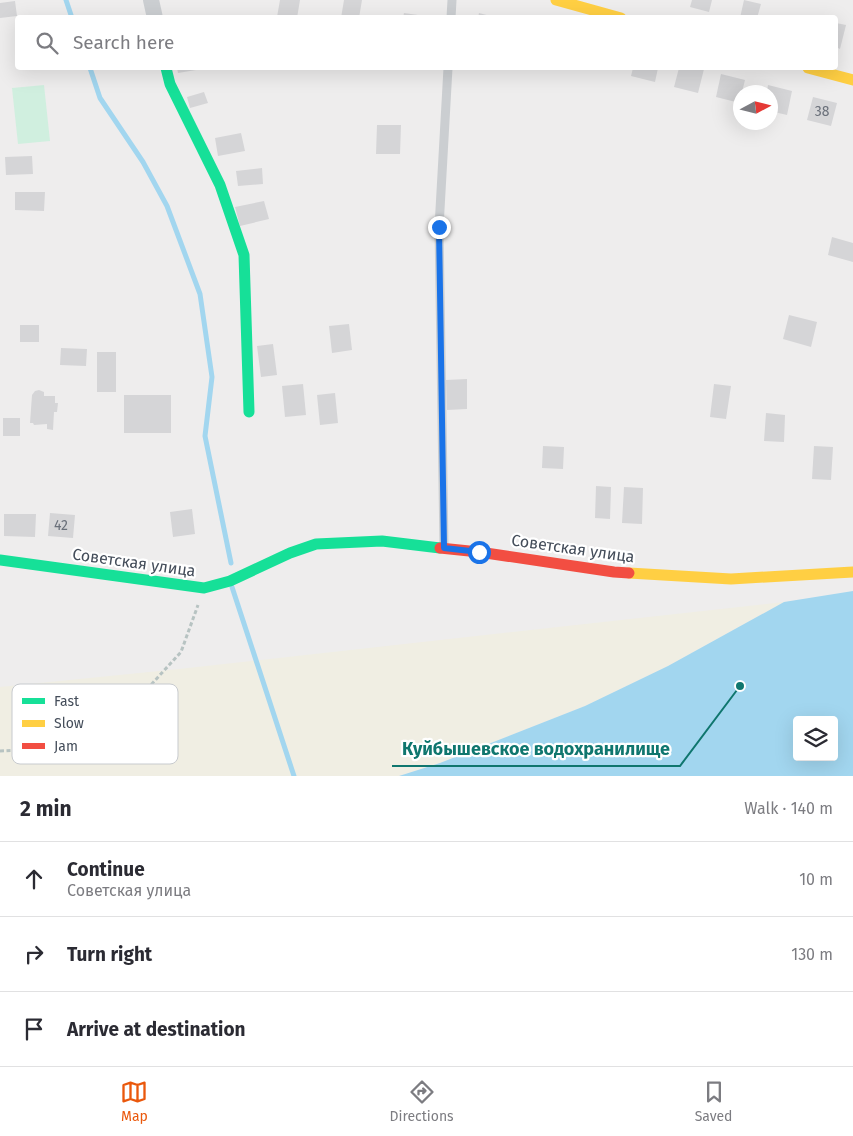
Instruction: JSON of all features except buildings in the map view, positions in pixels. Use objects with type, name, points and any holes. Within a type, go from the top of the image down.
[{"type":"street","points":[[151,0],[154,15]]},
{"type":"street","points":[[556,0],[610,15]]},
{"type":"street","points":[[166,70],[170,84],[220,185],[244,255],[249,412]]},
{"type":"street","points":[[816,70],[853,80]]},
{"type":"street","name":"Советская улица","points":[[0,560],[204,588],[230,581],[290,553],[316,544],[382,541],[479,552],[624,573],[731,579],[853,572]]},
{"type":"lane","points":[[451,15],[452,0]]},
{"type":"lane","points":[[444,548],[439,227],[448,70]]},
{"type":"path","points":[[151,684],[181,652],[204,588]]},
{"type":"green space","points":[[44,85],[50,141],[18,144],[12,88]]},
{"type":"sand","points":[[784,602],[668,666],[585,706],[440,763],[399,776],[0,776],[0,687],[12,686],[12,764],[178,764],[178,684],[30,684]]},
{"type":"water","points":[[853,591],[853,776],[399,776],[440,763],[585,706],[668,666],[784,602]]},
{"type":"waterway","points":[[66,0],[71,15]]},
{"type":"waterway","points":[[91,70],[100,98],[143,162],[167,206],[200,294],[212,377],[205,436],[231,563]]},
{"type":"waterway","points":[[232,587],[294,776]]},
{"type":"traffic: fast","points":[[166,70],[170,84],[220,185],[244,255],[249,412]]},
{"type":"traffic: fast","points":[[0,560],[204,588],[230,581],[290,553],[316,544],[382,541],[440,548]]},
{"type":"traffic: slow","points":[[556,0],[610,15]]},
{"type":"traffic: slow","points":[[816,70],[853,80]]},
{"type":"traffic: slow","points":[[629,573],[731,579],[853,572]]},
{"type":"traffic: jam","points":[[440,548],[629,573]]},
{"type":"place","name":"Куйбышевское водохранилище","points":[[740,686]]},
{"type":"route","points":[[439,227],[444,548],[479,552]]}]
